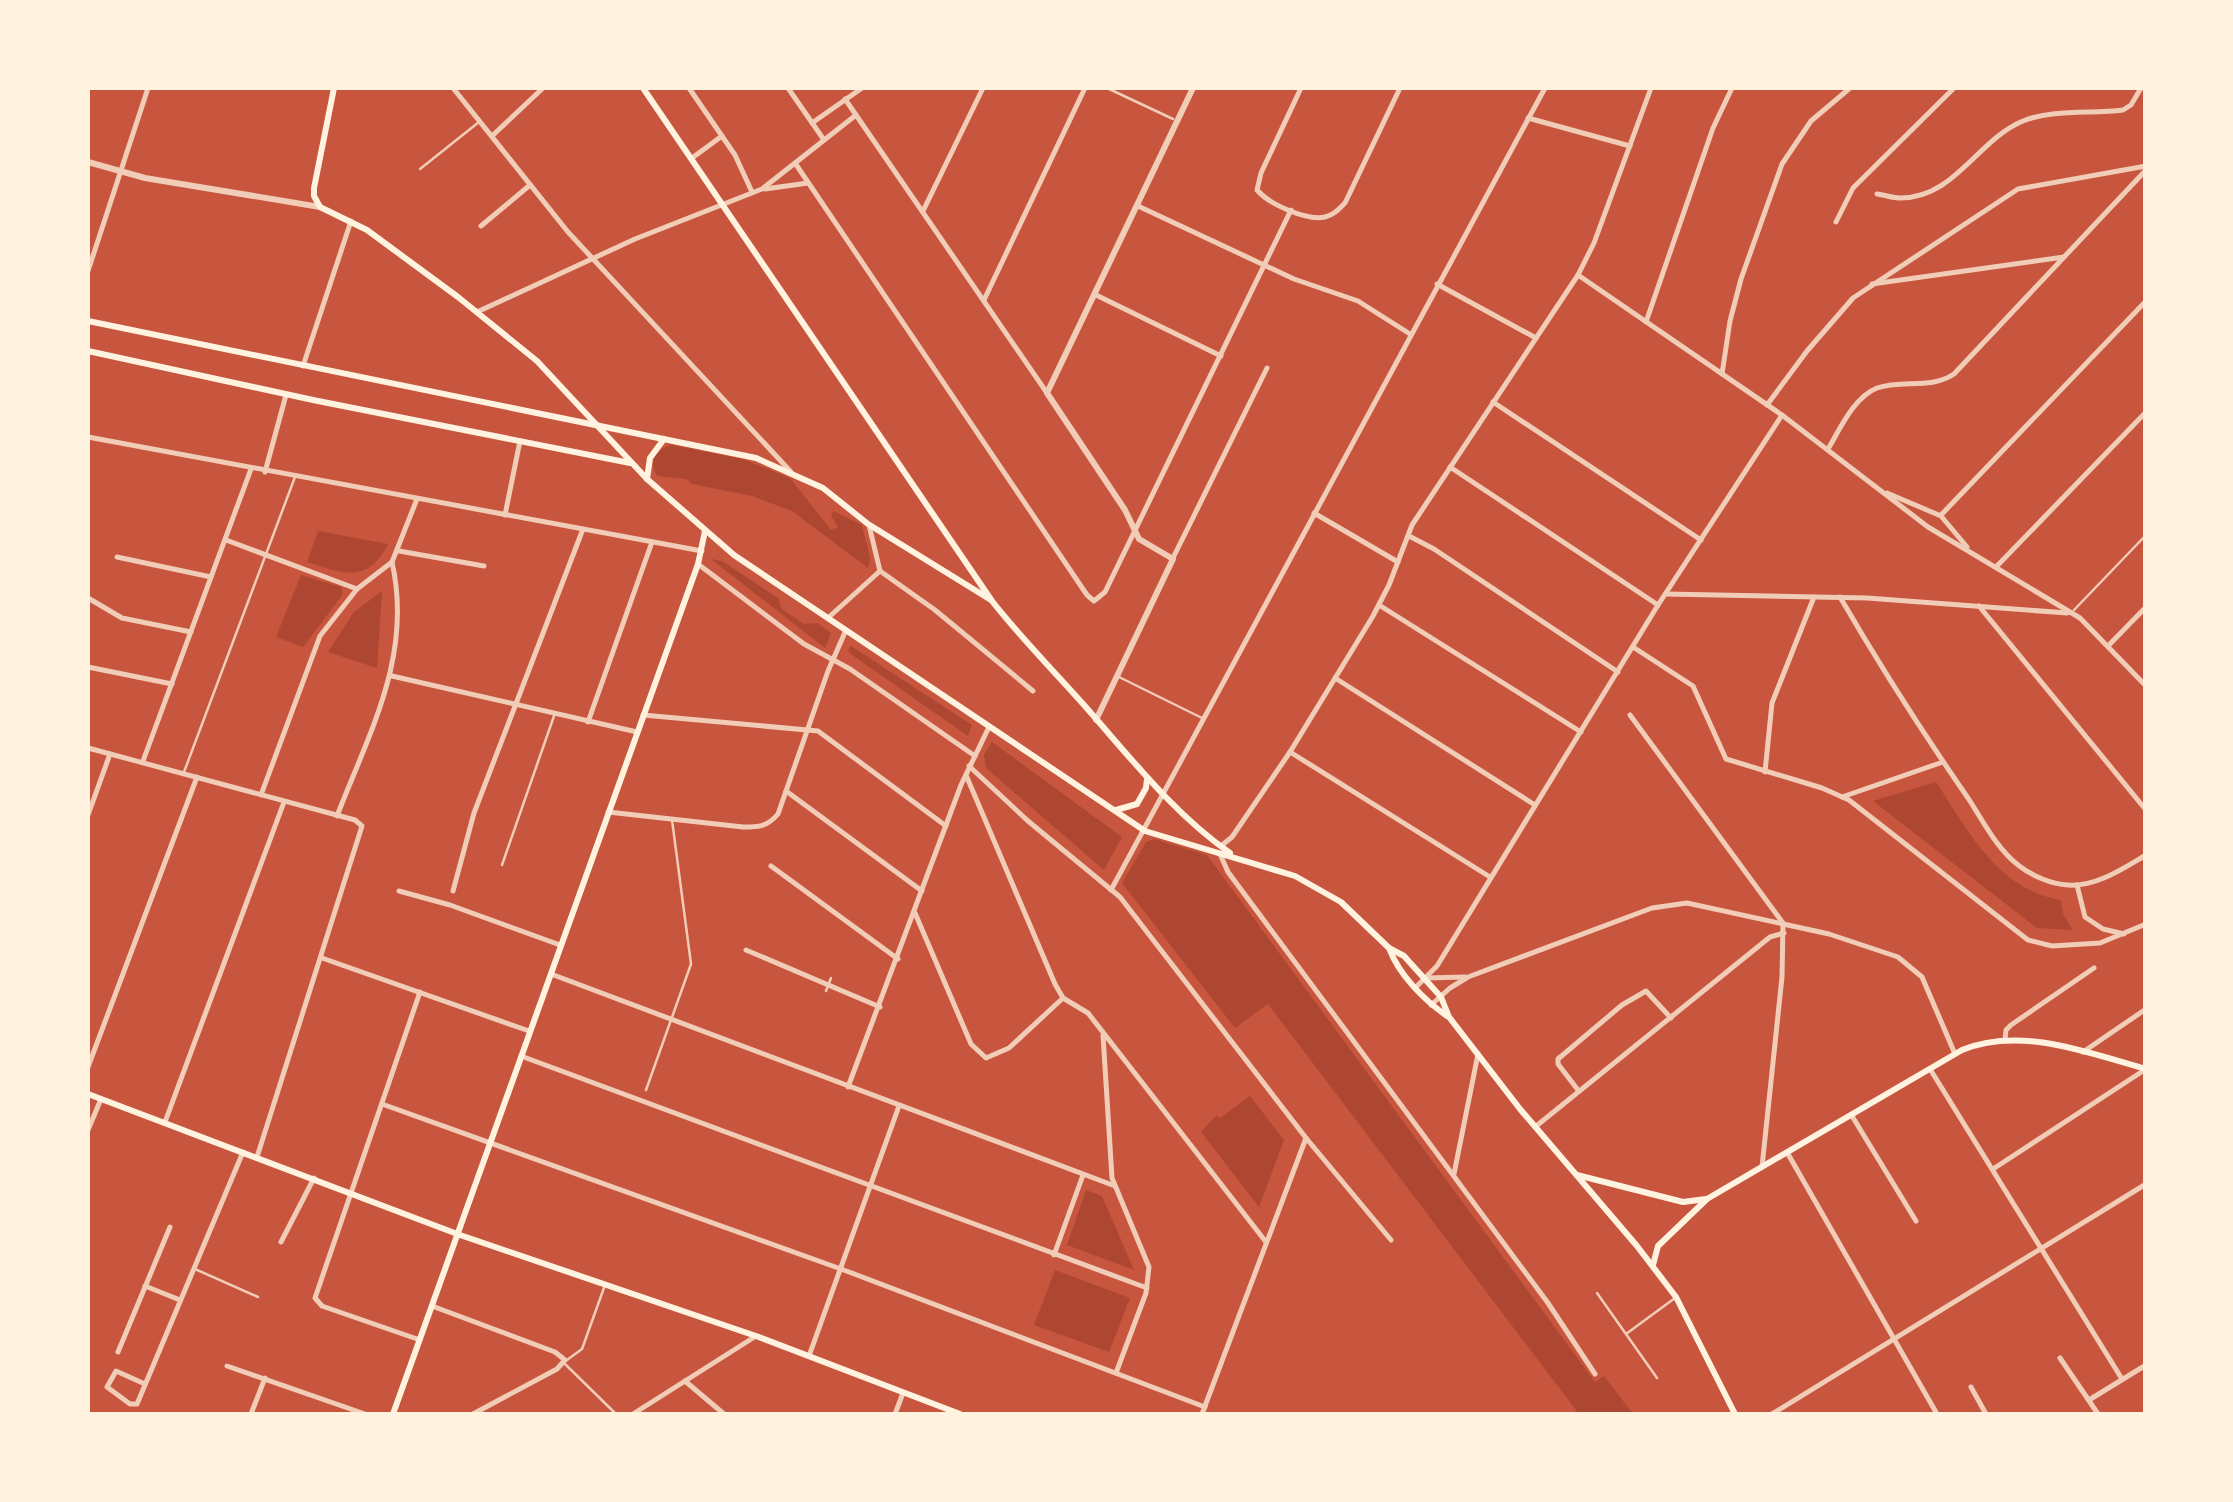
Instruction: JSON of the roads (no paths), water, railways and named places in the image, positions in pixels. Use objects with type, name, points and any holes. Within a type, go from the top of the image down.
[{"type":"main road","points":[[334,88],[314,196],[320,207],[351,221],[477,312],[537,361],[647,479],[715,540],[1145,831],[1220,850]]},
{"type":"main road","points":[[643,88],[1026,646],[1161,794],[1220,850],[1294,875],[1341,902],[1390,948],[1404,956],[1441,997],[1448,1017]]},
{"type":"main road","points":[[88,321],[756,458],[823,488],[868,524],[992,601]]},
{"type":"main road","points":[[88,351],[286,395],[632,463]]},
{"type":"main road","points":[[576,422],[584,418],[583,409]]},
{"type":"main road","points":[[647,479],[650,458],[665,438]]},
{"type":"main road","points":[[394,1414],[703,550],[706,532]]},
{"type":"main road","points":[[703,550],[715,540]]},
{"type":"main road","points":[[1110,809],[1137,804],[1147,779]]},
{"type":"main road","points":[[1390,948],[1395,964],[1448,1017],[1676,1297],[1735,1414]]},
{"type":"main road","points":[[1576,1175],[1676,1201],[1707,1199],[1979,1043],[2005,1041],[2083,1052],[2146,1069]]},
{"type":"main road","points":[[88,1094],[460,1235],[756,1336],[960,1414]]},
{"type":"main road","points":[[1598,1200],[1600,1189],[1610,1183]]},
{"type":"main road","points":[[1653,1266],[1658,1246],[1707,1199]]},
{"type":"main road","points":[[1676,1201],[1684,1210],[1684,1221]]},
{"type":"main road","points":[[1637,1246],[1658,1246]]},
{"type":"street","points":[[88,271],[148,88]]},
{"type":"street","points":[[453,88],[592,259],[791,472]]},
{"type":"street","points":[[492,136],[543,88]]},
{"type":"street","points":[[689,88],[722,136],[752,193]]},
{"type":"street","points":[[788,88],[824,140]]},
{"type":"street","points":[[812,123],[862,88]]},
{"type":"street","points":[[922,211],[982,88]]},
{"type":"street","points":[[984,300],[1085,88]]},
{"type":"street","points":[[1046,392],[1193,88]]},
{"type":"street","points":[[1301,88],[1256,185],[1259,194],[1291,210],[1322,218],[1345,203],[1400,88]]},
{"type":"street","points":[[1111,890],[1545,88]]},
{"type":"street","points":[[1595,1374],[1454,1174],[1228,872],[1220,850],[1290,752],[1379,605],[1408,536],[1578,275],[1652,88]]},
{"type":"street","points":[[1646,322],[1713,128],[1732,88]]},
{"type":"street","points":[[1722,374],[1741,279],[1782,164],[1811,122],[1850,88]]},
{"type":"street","points":[[1836,222],[1853,188],[1954,88]]},
{"type":"street","points":[[1878,194],[1901,198],[1933,191],[1954,178],[1984,148],[2014,126],[2035,117],[2124,110],[2141,88]]},
{"type":"street","points":[[846,100],[1046,392],[1142,542],[1172,558]]},
{"type":"street","points":[[477,312],[592,259],[762,189],[856,114]]},
{"type":"street","points":[[1528,118],[1630,146]]},
{"type":"street","points":[[692,158],[722,136]]},
{"type":"street","points":[[88,162],[122,172],[320,207]]},
{"type":"street","points":[[795,163],[1094,600],[1105,592],[1291,210]]},
{"type":"street","points":[[1768,405],[1806,351],[1852,298],[2022,186],[2146,168]]},
{"type":"street","points":[[1828,449],[1859,402],[1878,388],[1936,382],[1954,374],[2146,168]]},
{"type":"street","points":[[762,189],[808,183]]},
{"type":"street","points":[[481,226],[530,185]]},
{"type":"street","points":[[300,203],[314,196]]},
{"type":"street","points":[[1138,206],[1263,266],[1358,301],[1410,334]]},
{"type":"street","points":[[303,367],[351,221]]},
{"type":"street","points":[[88,242],[97,244]]},
{"type":"street","points":[[1869,284],[2064,257]]},
{"type":"street","points":[[1578,275],[1782,415],[1928,527],[2072,613],[2146,686]]},
{"type":"street","points":[[1438,284],[1536,338]]},
{"type":"street","points":[[1096,295],[1222,356]]},
{"type":"street","points":[[1941,516],[2146,302]]},
{"type":"street","points":[[1096,720],[1267,368]]},
{"type":"street","points":[[265,472],[286,395]]},
{"type":"street","points":[[1493,402],[1701,540]]},
{"type":"street","points":[[1996,567],[2146,412]]},
{"type":"street","points":[[1416,988],[1436,966],[1658,605],[1782,415]]},
{"type":"street","points":[[88,437],[703,550]]},
{"type":"street","points":[[505,515],[520,441]]},
{"type":"street","points":[[1450,467],[1658,605]]},
{"type":"street","points":[[143,762],[251,468]]},
{"type":"street","points":[[1880,490],[1941,516],[1970,552]]},
{"type":"street","points":[[261,795],[314,648],[336,612],[357,589],[392,562],[417,498]]},
{"type":"street","points":[[1314,513],[1398,562]]},
{"type":"street","points":[[868,524],[880,571],[935,610],[1033,691]]},
{"type":"street","points":[[453,891],[462,847],[582,529]]},
{"type":"street","points":[[1408,536],[1434,549],[1618,672]]},
{"type":"street","points":[[226,540],[357,589]]},
{"type":"street","points":[[588,722],[652,542]]},
{"type":"street","points":[[399,551],[484,566]]},
{"type":"street","points":[[116,557],[212,577]]},
{"type":"street","points":[[337,816],[392,676],[399,600],[392,562]]},
{"type":"street","points":[[698,564],[804,644],[850,669],[975,756]]},
{"type":"street","points":[[829,618],[880,571]]},
{"type":"street","points":[[1666,594],[1840,597],[2072,613]]},
{"type":"street","points":[[1765,772],[1772,702],[1814,597]]},
{"type":"street","points":[[1840,597],[1943,762],[2003,851],[2018,865],[2039,877],[2077,885],[2111,874],[2146,855]]},
{"type":"street","points":[[88,598],[122,618],[191,632]]},
{"type":"street","points":[[1379,605],[1581,732]]},
{"type":"street","points":[[1979,606],[2146,810]]},
{"type":"street","points":[[2108,646],[2146,607]]},
{"type":"street","points":[[608,812],[757,827],[772,822],[846,628]]},
{"type":"street","points":[[1633,647],[1693,686],[1726,760],[1842,796],[2028,940],[2052,946],[2100,943],[2146,924]]},
{"type":"street","points":[[88,667],[172,684]]},
{"type":"street","points":[[392,676],[637,732]]},
{"type":"street","points":[[1335,678],[1535,805]]},
{"type":"street","points":[[643,715],[808,729],[823,734],[946,826]]},
{"type":"street","points":[[1630,716],[1783,923],[1782,977],[1761,1170]]},
{"type":"street","points":[[848,1087],[969,766],[991,725]]},
{"type":"street","points":[[88,748],[360,822],[362,826],[257,1157]]},
{"type":"street","points":[[1290,752],[1490,876]]},
{"type":"street","points":[[88,815],[110,754]]},
{"type":"street","points":[[1842,796],[1943,762]]},
{"type":"street","points":[[969,766],[1120,897],[1306,1138],[1391,1240]]},
{"type":"street","points":[[966,775],[1039,951],[1063,998],[1088,1013],[1266,1242]]},
{"type":"street","points":[[88,1066],[196,777]]},
{"type":"street","points":[[786,791],[922,892]]},
{"type":"street","points":[[165,1122],[284,801]]},
{"type":"street","points":[[772,866],[898,959]]},
{"type":"street","points":[[2077,885],[2085,917],[2103,929],[2124,934]]},
{"type":"street","points":[[399,891],[560,945]]},
{"type":"street","points":[[1432,1005],[1468,977],[1668,904],[1686,903],[1829,934],[1908,963],[1922,978],[1955,1054]]},
{"type":"street","points":[[914,911],[970,1044],[978,1054],[986,1058],[1009,1048],[1063,998]]},
{"type":"street","points":[[1535,1127],[1770,937],[1784,934]]},
{"type":"street","points":[[746,950],[826,988],[880,1008]]},
{"type":"street","points":[[322,958],[529,1032]]},
{"type":"street","points":[[2005,1041],[2011,1025],[2094,968]]},
{"type":"street","points":[[550,974],[1115,1186]]},
{"type":"street","points":[[1424,978],[1468,977]]},
{"type":"street","points":[[1578,1090],[1558,1059],[1622,1005],[1646,991],[1671,1018]]},
{"type":"street","points":[[420,992],[316,1290],[317,1304],[420,1340]]},
{"type":"street","points":[[2083,1052],[2146,1009]]},
{"type":"street","points":[[1102,1030],[1109,1154],[1115,1186],[1149,1268],[1147,1288],[1116,1372]]},
{"type":"street","points":[[1454,1174],[1478,1054]]},
{"type":"street","points":[[520,1056],[1147,1288]]},
{"type":"street","points":[[1930,1069],[2122,1379]]},
{"type":"street","points":[[1992,1170],[2146,1069]]},
{"type":"street","points":[[88,1130],[101,1099]]},
{"type":"street","points":[[382,1104],[841,1269],[1204,1406]]},
{"type":"street","points":[[808,1356],[898,1106]]},
{"type":"street","points":[[1852,1116],[1916,1221]]},
{"type":"street","points":[[1202,1414],[1306,1138]]},
{"type":"street","points":[[145,1384],[116,1371],[106,1387],[135,1406],[145,1384],[181,1300],[243,1152]]},
{"type":"street","points":[[1788,1154],[1937,1414]]},
{"type":"street","points":[[1054,1255],[1083,1175]]},
{"type":"street","points":[[281,1242],[314,1178]]},
{"type":"street","points":[[1772,1414],[2146,1184]]},
{"type":"street","points":[[118,1352],[170,1226]]},
{"type":"street","points":[[146,1286],[181,1300]]},
{"type":"street","points":[[432,1306],[555,1352],[565,1362],[474,1414]]},
{"type":"street","points":[[632,1414],[756,1336]]},
{"type":"street","points":[[2060,1358],[2098,1414]]},
{"type":"street","points":[[2089,1400],[2146,1365]]},
{"type":"street","points":[[227,1366],[366,1414]]},
{"type":"street","points":[[251,1414],[265,1378]]},
{"type":"street","points":[[686,1382],[724,1414]]},
{"type":"street","points":[[1971,1387],[1986,1414]]},
{"type":"street","points":[[895,1414],[903,1393]]},
{"type":"lane","points":[[1107,88],[1177,120]]},
{"type":"lane","points":[[420,169],[480,121]]},
{"type":"lane","points":[[184,774],[295,477]]},
{"type":"lane","points":[[2072,613],[2146,535]]},
{"type":"lane","points":[[1117,676],[1203,718]]},
{"type":"lane","points":[[502,865],[554,714]]},
{"type":"lane","points":[[646,1090],[688,976],[691,952],[672,819]]},
{"type":"lane","points":[[826,988],[830,978]]},
{"type":"lane","points":[[194,1269],[258,1297]]},
{"type":"lane","points":[[606,1283],[582,1350],[565,1362],[616,1414]]},
{"type":"lane","points":[[1597,1293],[1657,1378]]},
{"type":"lane","points":[[1626,1334],[1676,1297]]}]
